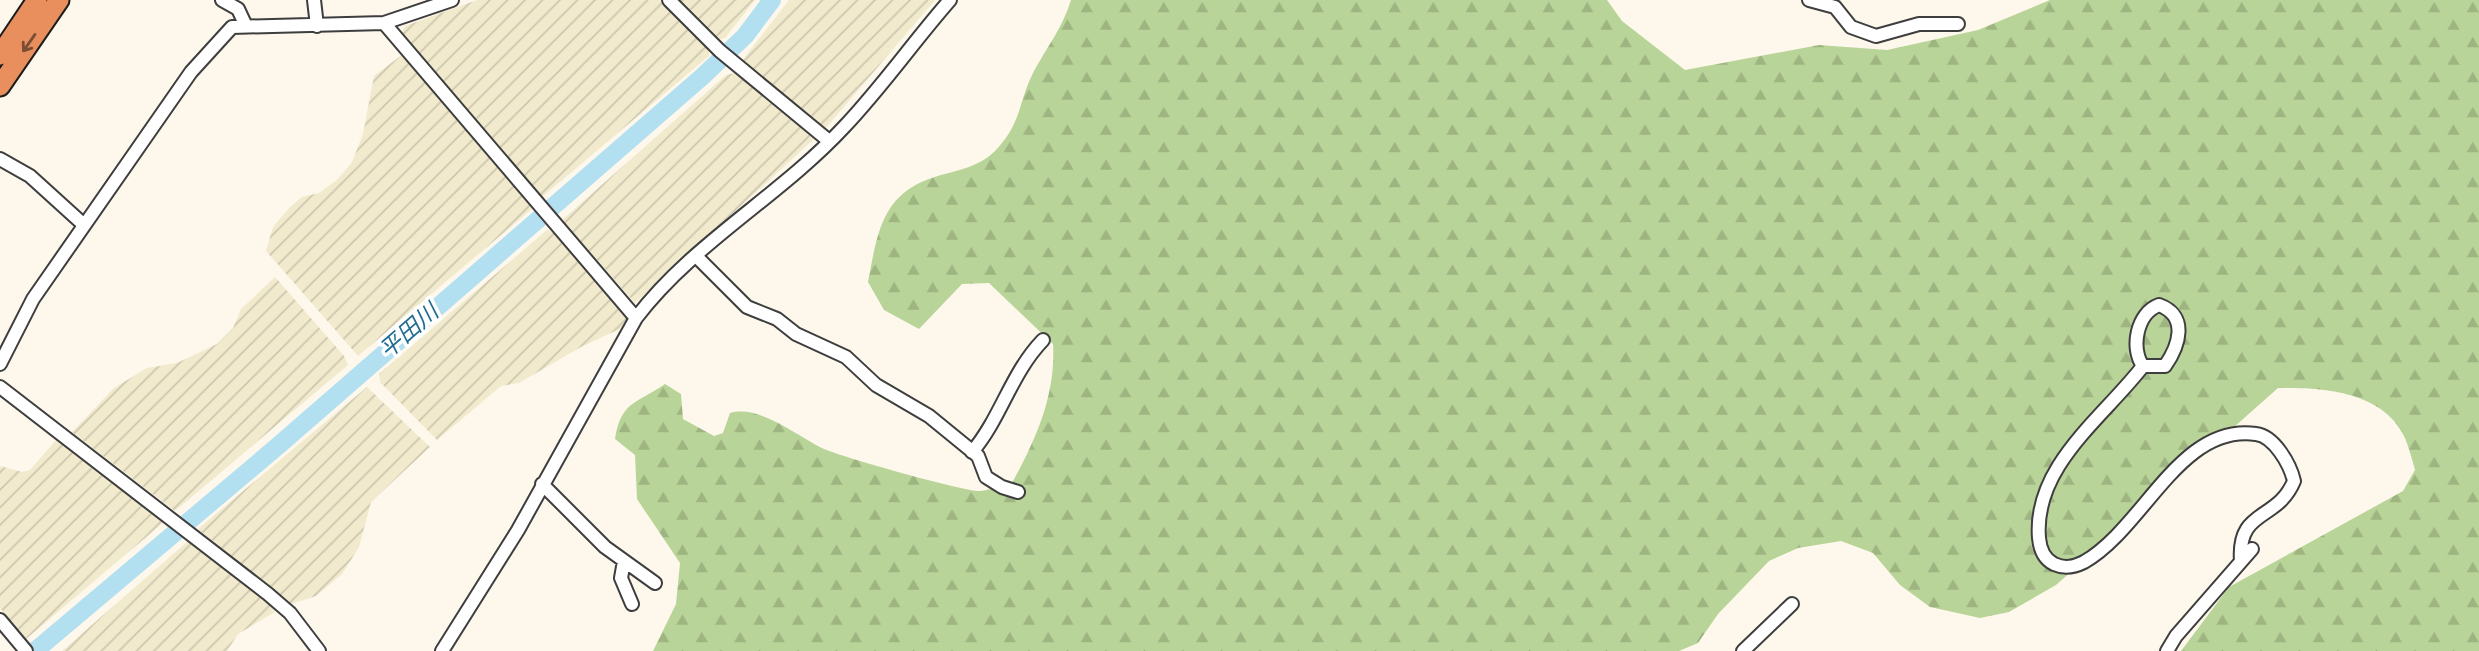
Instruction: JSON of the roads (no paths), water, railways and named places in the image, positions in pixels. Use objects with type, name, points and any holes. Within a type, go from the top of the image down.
[{"type":"highway","points":[[0,54],[37,0]]},
{"type":"highway","points":[[0,86],[60,0]]},
{"type":"street","points":[[222,0],[238,9],[245,24]]},
{"type":"street","points":[[314,0],[317,26]]},
{"type":"street","points":[[0,364],[33,299],[191,72],[232,27],[245,24],[317,26],[384,23],[452,0]]},
{"type":"street","points":[[669,0],[720,51],[829,141]]},
{"type":"street","points":[[442,651],[518,530],[636,318],[656,292],[766,200],[844,128],[950,0]]},
{"type":"street","points":[[1808,0],[1835,6],[1851,27],[1877,36],[1919,24],[1958,24]]},
{"type":"street","points":[[384,23],[636,318]]},
{"type":"street","points":[[0,159],[30,176],[84,225]]},
{"type":"street","points":[[696,257],[747,307],[777,319],[796,334],[846,357],[876,385],[929,416],[978,456],[986,477],[1002,487],[1018,492]]},
{"type":"street","points":[[2143,366],[2135,352],[2136,340],[2143,321],[2153,307],[2159,305],[2175,316],[2180,336],[2165,366],[2143,366],[2087,426],[2053,476],[2038,525],[2039,546],[2051,563],[2070,568],[2085,561],[2134,518],[2192,453],[2216,437],[2237,432],[2266,437],[2278,451],[2294,481],[2278,505],[2248,525],[2241,536],[2241,561]]},
{"type":"street","points":[[972,452],[984,438],[1025,359],[1042,340]]},
{"type":"street","points":[[0,387],[268,594],[298,622],[319,651]]},
{"type":"street","points":[[542,484],[605,547],[655,583]]},
{"type":"street","points":[[2167,651],[2175,637],[2252,549]]},
{"type":"street","points":[[624,561],[621,578],[632,604]]},
{"type":"street","points":[[1743,651],[1792,604]]},
{"type":"street","points":[[0,620],[26,650]]},
{"type":"waterway","name":"平田川","points":[[35,651],[279,445],[703,76],[745,36],[772,0]]}]
